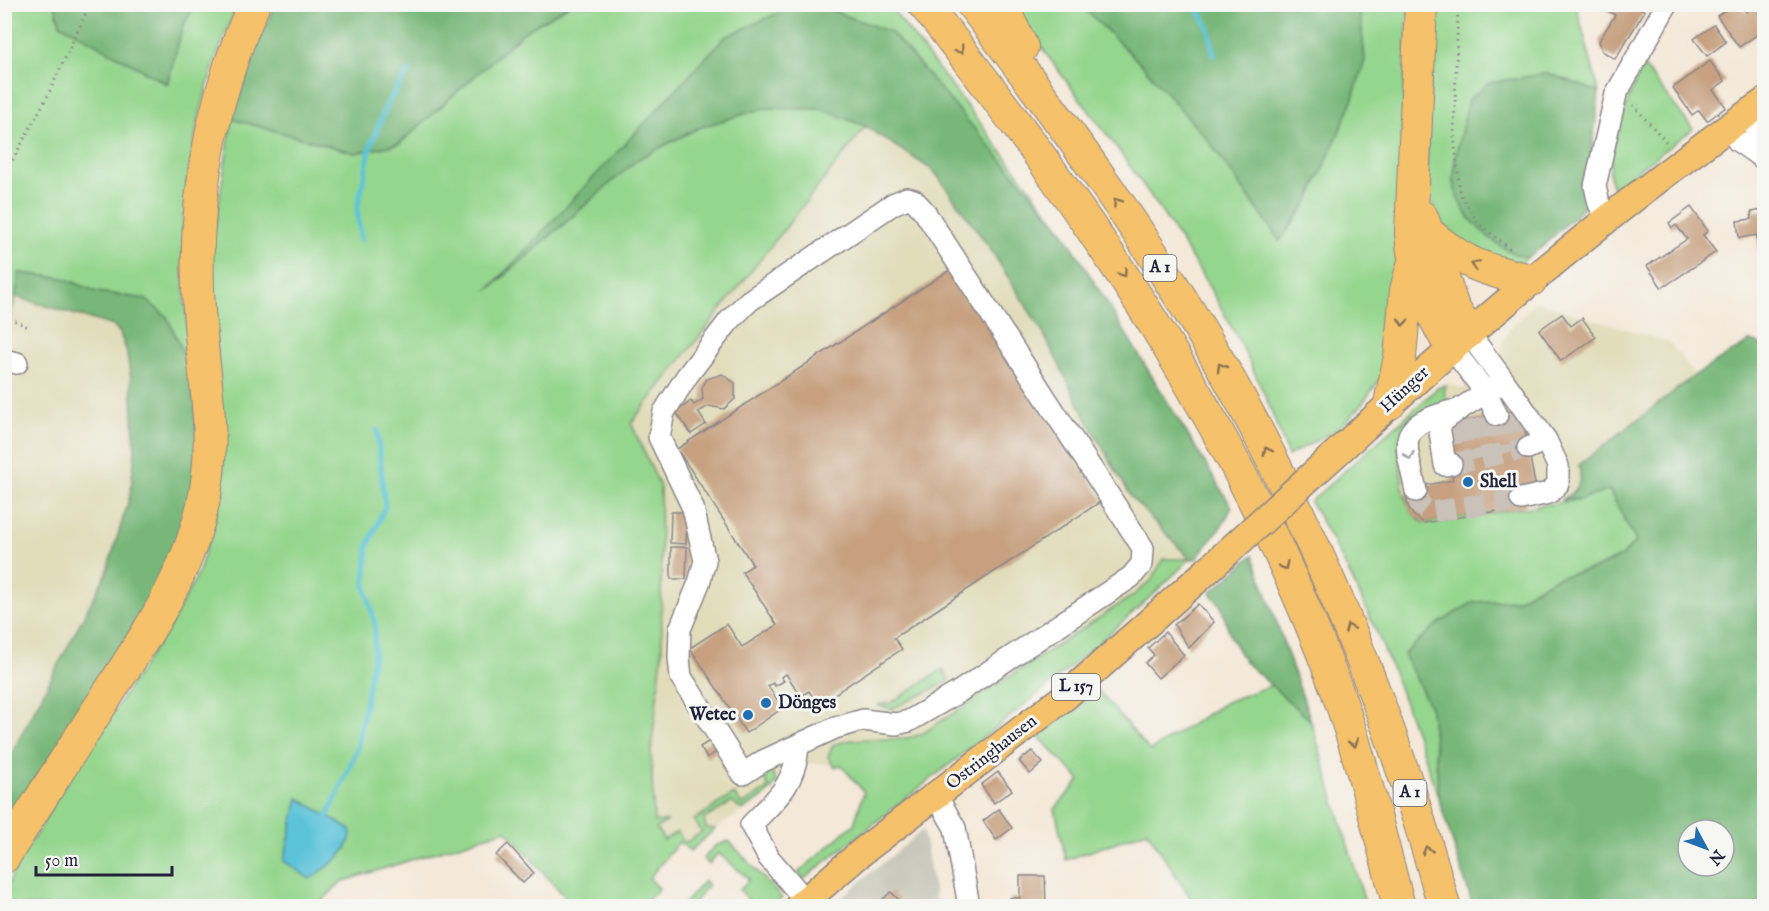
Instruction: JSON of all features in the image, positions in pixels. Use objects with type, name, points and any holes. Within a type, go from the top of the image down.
[{"type":"highway","points":[[4,857],[159,616],[183,568],[198,528],[208,475],[211,426],[199,310],[197,245],[200,195],[224,82],[254,4]]},
{"type":"highway","name":"A 1","points":[[924,4],[1025,134],[1101,239],[1149,314],[1222,437],[1285,568],[1335,687],[1367,780],[1399,906]]},
{"type":"highway","name":"A 1","points":[[972,4],[1130,219],[1250,417],[1292,500],[1372,682],[1411,796],[1444,906]]},
{"type":"highway","points":[[1001,4],[1062,125]]},
{"type":"highway","points":[[1421,4],[1411,233],[1413,264],[1432,314],[1460,339]]},
{"type":"highway","points":[[1414,172],[1426,231],[1453,307],[1460,339]]},
{"type":"highway","points":[[1426,231],[1459,259],[1475,266],[1531,280]]},
{"type":"highway","points":[[1390,403],[1400,357],[1406,290],[1413,264]]},
{"type":"highway","points":[[4,847],[25,823]]},
{"type":"main road","name":"Hünger","points":[[1208,570],[1460,339],[1607,217],[1746,115]]},
{"type":"main road","name":"Ostringhausen","points":[[803,904],[871,845],[1067,695],[1208,570]]},
{"type":"street","points":[[1607,217],[1599,204],[1595,186],[1616,94],[1667,4]]},
{"type":"street","points":[[1746,115],[1764,141]]},
{"type":"street","points":[[1746,115],[1738,141],[1764,159]]},
{"type":"street","points":[[907,198],[914,200],[924,211],[1143,548],[1142,564],[1131,577],[957,693],[909,721],[896,724],[863,720],[835,728],[798,746],[763,761],[743,774],[681,677],[680,629],[699,583],[705,561],[693,508],[659,437],[664,412],[687,376],[729,321],[749,301],[893,204],[907,198]]},
{"type":"street","points":[[1460,339],[1487,404],[1537,444],[1558,466],[1560,475],[1558,484],[1549,493],[1521,499]]},
{"type":"street","points":[[1451,464],[1445,465],[1439,425],[1487,404]]},
{"type":"street","points":[[1416,491],[1406,444],[1408,434],[1419,423],[1431,416],[1487,404]]},
{"type":"street","points":[[798,746],[795,769],[786,789],[751,825],[769,858],[803,904]]},
{"type":"street","points":[[936,795],[955,828],[969,906]]},
{"type":"path","points":[[4,176],[52,87],[90,4]]},
{"type":"path","points":[[1458,4],[1454,136],[1460,194],[1478,223],[1512,251]]},
{"type":"path","points":[[1625,99],[1651,122],[1672,149]]},
{"type":"path","points":[[4,315],[28,327]]},
{"type":"shaded area","points":[[866,126],[934,171],[989,247],[1042,331],[1085,416],[1131,497],[1190,559],[1078,662],[1009,720],[884,815],[841,765],[806,763],[776,779],[777,782],[748,807],[688,848],[678,839],[649,872],[654,822],[651,752],[662,654],[660,487],[631,423]]},
{"type":"shaded area","points":[[16,297],[114,326],[120,333],[131,378],[135,452],[130,496],[106,574],[5,766],[4,332]]},
{"type":"shaded area","points":[[1536,302],[1669,342],[1695,375],[1579,465],[1580,482],[1566,498],[1424,523],[1406,540],[1363,454],[1394,430],[1437,388],[1449,384],[1463,389],[1502,354],[1503,343],[1510,328]]},
{"type":"shaded area","points":[[923,830],[937,906],[831,906]]},
{"type":"green space","points":[[55,4],[195,5],[183,26],[167,84],[60,24]]},
{"type":"green space","points":[[275,4],[569,5],[524,32],[399,144],[355,153],[232,119],[258,40]]},
{"type":"green space","points":[[5,5],[55,5],[61,24],[167,84],[183,26],[195,5],[237,5],[210,77],[197,128],[188,178],[183,245],[191,370],[167,317],[145,299],[97,292],[63,278],[19,273],[15,301],[5,332]]},
{"type":"green space","points":[[569,5],[796,5],[725,37],[494,285],[638,159],[698,128],[764,108],[821,109],[866,126],[631,423],[660,487],[662,654],[651,752],[654,822],[668,821],[656,828],[664,840],[677,832],[685,843],[702,832],[694,820],[734,794],[742,805],[769,787],[762,775],[770,770],[777,782],[766,795],[747,808],[742,810],[732,802],[704,819],[706,828],[715,829],[690,851],[679,842],[649,878],[659,888],[643,906],[573,906],[506,830],[341,882],[317,906],[5,906],[10,879],[52,804],[173,621],[199,571],[217,512],[223,478],[211,253],[232,119],[355,153],[399,144],[524,32]]},
{"type":"green space","points":[[796,5],[816,5],[891,32],[1063,231],[1232,507],[1223,524],[1196,559],[1190,559],[1131,497],[1085,416],[1042,331],[989,247],[934,171],[865,126],[821,109],[764,108],[698,128],[638,159],[487,291],[725,37]]},
{"type":"green space","points":[[816,5],[889,5],[1063,231],[891,33]]},
{"type":"green space","points":[[1013,5],[1081,5],[1144,67],[1211,144],[1280,241],[1309,200],[1350,107],[1365,60],[1359,5],[1408,5],[1394,318],[1386,371],[1359,408],[1338,429],[1288,456],[1256,376],[1217,300],[1171,226],[1122,155],[1052,62]]},
{"type":"green space","points":[[1081,5],[1359,5],[1365,60],[1350,107],[1309,200],[1280,241],[1211,144],[1144,67]]},
{"type":"green space","points":[[1433,5],[1576,5],[1599,92],[1547,73],[1468,100],[1456,155],[1454,171],[1459,201],[1469,217],[1484,233],[1515,254],[1528,257],[1522,262],[1482,259],[1440,224],[1434,211],[1426,182]]},
{"type":"green space","points":[[1643,65],[1693,129],[1613,188],[1610,177],[1614,145],[1625,108]]},
{"type":"green space","points":[[1547,73],[1599,92],[1586,205],[1542,247],[1528,257],[1515,254],[1499,245],[1469,217],[1459,201],[1454,171],[1468,100],[1489,83]]},
{"type":"green space","points":[[19,273],[63,278],[97,292],[145,299],[167,317],[191,370],[197,427],[194,478],[182,531],[162,582],[53,755],[5,820],[5,766],[106,574],[130,496],[135,452],[131,378],[120,333],[114,326],[16,297]]},
{"type":"green space","points":[[1750,341],[1764,345],[1764,906],[1473,906],[1440,803],[1431,709],[1404,654],[1436,625],[1473,602],[1517,600],[1555,578],[1597,568],[1622,556],[1636,541],[1609,490],[1583,499],[1561,500],[1578,486],[1579,465],[1695,375]]},
{"type":"green space","points":[[1446,385],[1444,394],[1448,401],[1422,414],[1398,443],[1403,487],[1410,509],[1416,517],[1424,523],[1583,499],[1609,490],[1636,541],[1622,556],[1597,568],[1555,578],[1517,600],[1473,602],[1404,654],[1431,709],[1440,803],[1384,649],[1350,574],[1310,502],[1437,388]]},
{"type":"green space","points":[[1253,555],[1311,721],[1245,662],[1231,638],[1221,606],[1210,593]]},
{"type":"green space","points":[[1163,559],[1190,559],[1097,644],[1001,724],[804,879],[798,873],[854,824],[864,792],[841,765],[834,767],[828,757],[833,745],[855,740],[900,739],[922,734],[1134,595],[1152,580]]},
{"type":"green space","points":[[943,669],[949,681],[892,709],[877,705],[891,703]]},
{"type":"green space","points":[[1272,685],[1311,721],[1366,906],[1196,906],[1147,831],[1066,860],[1055,809],[1080,780],[1039,737],[1098,690],[1150,751],[1226,702]]},
{"type":"green space","points":[[729,841],[782,898],[773,906],[749,906],[751,903],[740,890],[749,879],[718,853],[709,864],[703,859],[715,846]]},
{"type":"green space","points":[[704,881],[708,885],[691,906],[682,906]]},
{"type":"water","points":[[298,798],[351,830],[348,846],[338,859],[310,879],[284,861]]},
{"type":"building","points":[[1604,4],[1634,4],[1645,11],[1615,59],[1602,51],[1599,41],[1615,15],[1602,7]]},
{"type":"building","points":[[1734,4],[1741,4],[1746,12],[1757,5],[1764,16],[1764,30],[1739,47],[1717,16]]},
{"type":"building","points":[[1714,25],[1726,42],[1707,56],[1694,39]]},
{"type":"building","points":[[1710,61],[1725,81],[1713,90],[1726,107],[1707,121],[1699,110],[1692,115],[1673,88]]},
{"type":"building","points":[[1691,207],[1708,231],[1703,235],[1716,252],[1662,288],[1647,266],[1687,239],[1676,225],[1672,228],[1669,223]]},
{"type":"building","points":[[1763,210],[1764,251],[1759,251],[1757,235],[1739,238],[1737,221],[1752,219],[1751,212]]},
{"type":"building","points":[[951,269],[1103,500],[894,638],[902,649],[818,705],[809,691],[801,696],[786,674],[781,677],[784,681],[775,686],[773,683],[768,686],[783,708],[746,733],[690,648],[727,624],[742,647],[777,625],[742,572],[753,565],[677,449]]},
{"type":"building","points":[[1562,314],[1571,326],[1582,318],[1596,337],[1561,361],[1539,330]]},
{"type":"building","points":[[722,374],[735,383],[735,399],[724,409],[709,406],[698,412],[706,424],[691,434],[676,412],[691,401],[694,405],[703,399],[702,388],[707,379]]},
{"type":"building","points":[[1521,410],[1536,489],[1523,507],[1424,523],[1413,515],[1408,506],[1406,493],[1427,489],[1426,485],[1453,480],[1443,425]]},
{"type":"building","points":[[671,512],[687,512],[686,544],[670,543]]},
{"type":"building","points":[[671,547],[687,547],[686,579],[671,579]]},
{"type":"building","points":[[1198,604],[1214,622],[1189,648],[1174,625]]},
{"type":"building","points":[[1165,632],[1184,655],[1158,678],[1145,663],[1154,655],[1148,648]]},
{"type":"building","points":[[711,740],[718,751],[707,758],[700,747]]},
{"type":"building","points":[[1032,751],[1043,763],[1030,774],[1019,761]]},
{"type":"building","points":[[998,772],[1012,790],[994,803],[981,785]]},
{"type":"building","points":[[999,809],[1012,828],[996,840],[983,821]]},
{"type":"building","points":[[508,844],[534,873],[523,883],[496,855]]},
{"type":"building","points":[[1020,876],[1045,876],[1046,906],[1010,906],[1010,898],[1020,898]]},
{"type":"building","points":[[891,892],[905,906],[875,906]]},
{"type":"waterway","points":[[1195,4],[1208,27],[1214,55]]},
{"type":"waterway","points":[[361,240],[357,210],[371,145],[387,104],[409,71]]},
{"type":"waterway","points":[[326,820],[357,750],[374,653],[375,624],[365,585],[368,546],[385,507],[377,430]]},
{"type":"tunnel","points":[[1516,411],[1523,449]]},
{"type":"tunnel","points":[[1497,415],[1505,453]]},
{"type":"tunnel","points":[[1478,418],[1486,457]]},
{"type":"tunnel","points":[[1459,422],[1468,461]]},
{"type":"tunnel","points":[[1451,464],[1528,448]]},
{"type":"tunnel","points":[[1416,491],[1420,505],[1430,512],[1521,499]]},
{"type":"place","name":"Shell","points":[[1468,482]]},
{"type":"place","name":"Dönges","points":[[766,703]]},
{"type":"place","name":"Wetec","points":[[748,715]]}]
